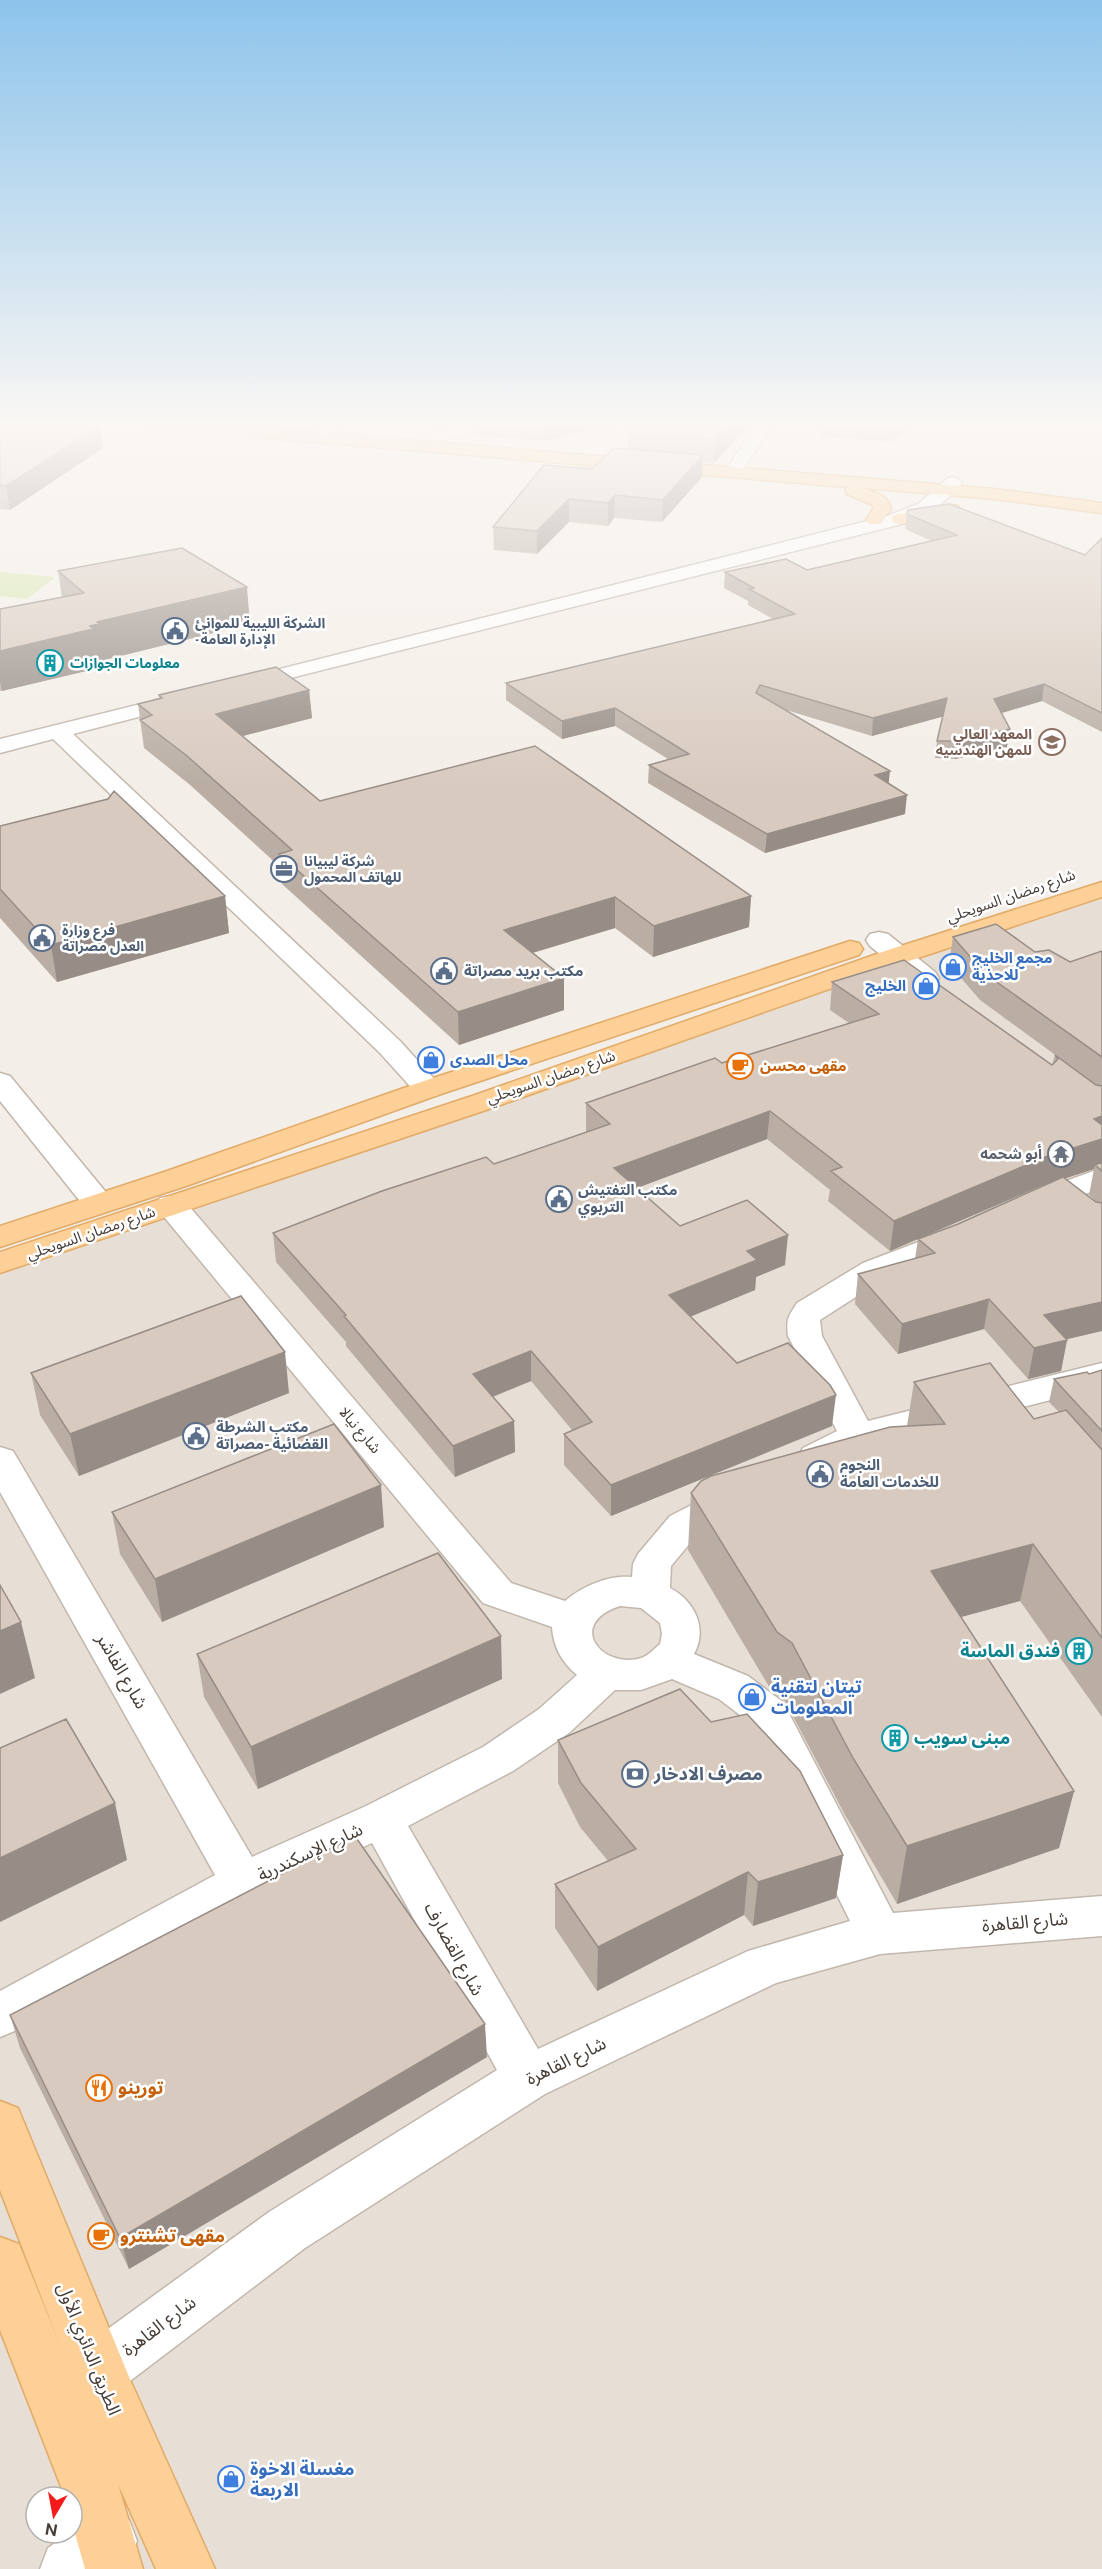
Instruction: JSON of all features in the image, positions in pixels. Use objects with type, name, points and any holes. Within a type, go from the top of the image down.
[{"type":"main road","name":"شارع رمضان السويحلي","points":[[0,1263],[482,1102],[1102,865]]},
{"type":"main road","name":"شارع رمضان السويحلي","points":[[0,1237],[178,1178],[428,1089],[888,948],[1102,889]]},
{"type":"main road","name":"الطريق الدائري الأول","points":[[0,2125],[76,2386],[146,2487],[186,2569]]},
{"type":"main road","points":[[0,2263],[76,2386],[93,2494],[97,2560]]},
{"type":"street","points":[[224,689],[789,544]]},
{"type":"street","points":[[0,746],[201,695]]},
{"type":"street","points":[[57,731],[390,1047],[428,1089]]},
{"type":"street","points":[[888,948],[943,990]]},
{"type":"street","points":[[0,1082],[98,1203]]},
{"type":"street","points":[[858,1436],[805,1336],[803,1320],[809,1311],[875,1270],[996,1220],[1073,1201],[1102,1177]]},
{"type":"street","name":"شارع نيالا","points":[[171,1205],[497,1593],[573,1619]]},
{"type":"street","points":[[650,1595],[652,1564],[682,1526],[858,1436],[1102,1376]]},
{"type":"street","points":[[1016,1397],[1039,1424]]},
{"type":"street","name":"شارع الفاشر","points":[[0,1460],[243,1882]]},
{"type":"street","points":[[635,1592],[650,1595],[664,1602],[681,1625],[682,1638],[678,1650],[669,1662],[640,1674],[624,1675],[608,1672],[592,1665],[581,1656],[573,1644],[571,1631],[573,1619],[591,1600],[605,1594],[635,1592]]},
{"type":"street","points":[[669,1662],[725,1680],[752,1697],[768,1714],[880,1934]]},
{"type":"street","name":"شارع الإسكندرية","points":[[0,2014],[243,1882],[381,1819],[498,1759],[554,1721],[608,1672]]},
{"type":"street","name":"شارع القضارف","points":[[381,1819],[528,2079]]},
{"type":"street","name":"شارع القاهرة","points":[[76,2386],[287,2229],[528,2079],[765,1966],[880,1934],[1102,1916]]},
{"type":"shaded area","points":[[1102,888],[1102,2569],[0,2569],[0,1267]]},
{"type":"green space","points":[[0,572],[55,577],[27,599],[0,596]]},
{"type":"building","points":[[919,544],[1055,544],[1085,555],[1096,544],[1102,544],[1102,713],[1044,684],[994,699],[1010,729],[957,741],[937,741],[947,698],[873,718],[760,685],[756,693],[890,771],[875,775],[907,795],[767,834],[649,765],[689,754],[615,708],[562,721],[506,683],[795,614],[749,589],[754,588],[725,572],[786,559],[807,570]]},
{"type":"building","points":[[182,548],[247,587],[97,622],[99,624],[90,626],[93,629],[0,651],[0,609],[84,593],[58,571]]},
{"type":"building","points":[[276,667],[309,690],[216,714],[320,801],[535,746],[751,896],[654,926],[615,897],[504,930],[564,978],[458,1012],[279,854],[292,850],[186,755],[140,720],[152,715],[138,704],[162,698],[159,695]]},
{"type":"building","points":[[114,791],[225,896],[51,945],[0,889],[0,826],[108,799]]},
{"type":"building","points":[[996,924],[1035,952],[1049,950],[1070,962],[1102,951],[1102,1057],[984,973],[953,937]]},
{"type":"building","points":[[904,960],[1052,1065],[1058,1059],[1055,1055],[1096,1085],[1102,1086],[1102,1116],[1094,1119],[1102,1125],[1102,1139],[1045,1157],[894,1221],[831,1171],[842,1167],[770,1111],[614,1168],[680,1226],[747,1200],[788,1235],[747,1251],[757,1260],[669,1295],[737,1363],[788,1343],[830,1385],[836,1395],[611,1485],[564,1434],[592,1422],[531,1351],[473,1374],[514,1421],[453,1446],[344,1316],[346,1315],[273,1233],[382,1191],[486,1157],[494,1164],[610,1124],[586,1103],[715,1058],[722,1063],[879,1014],[832,982]]},
{"type":"building","points":[[1102,1162],[1102,1171],[1095,1165]]},
{"type":"building","points":[[1063,1177],[1096,1202],[1102,1203],[1102,1302],[1044,1315],[1067,1340],[1034,1348],[989,1299],[902,1324],[858,1274],[935,1253],[918,1239],[958,1224]]},
{"type":"building","points":[[241,1296],[285,1352],[70,1434],[31,1373]]},
{"type":"building","points":[[990,1363],[1034,1419],[1066,1410],[1102,1450],[1102,1638],[1033,1544],[931,1571],[1074,1791],[907,1846],[853,1758],[792,1643],[777,1632],[691,1493],[701,1481],[711,1476],[890,1427],[945,1424],[914,1382]]},
{"type":"building","points":[[1102,1370],[1102,1431],[1054,1379]]},
{"type":"building","points":[[334,1424],[381,1485],[155,1579],[112,1512]]},
{"type":"building","points":[[438,1553],[501,1636],[251,1747],[197,1654]]},
{"type":"building","points":[[0,1585],[21,1622],[0,1631]]},
{"type":"building","points":[[680,1689],[711,1722],[747,1714],[800,1771],[843,1855],[758,1882],[748,1872],[598,1947],[555,1884],[636,1849],[581,1783],[558,1740]]},
{"type":"building","points":[[66,1719],[115,1803],[0,1858],[0,1748]]},
{"type":"building","points":[[355,1836],[485,2024],[120,2238],[10,2015]]},
{"type":"place","name":"الشركة الليبية للموانئ -الإدارة العامة","points":[[175,631]]},
{"type":"place","name":"معلومات الجوازات","points":[[50,663]]},
{"type":"place","name":"المعهد العالي للمهن الهندسيه","points":[[1052,742]]},
{"type":"place","name":"شركة ليبيانا للهاتف المحمول","points":[[284,869]]},
{"type":"place","name":"فرع وزارة العدل مصراتة","points":[[42,938]]},
{"type":"place","name":"مجمع الخليج للاحذية","points":[[953,967]]},
{"type":"place","name":"مكتب بريد مصراتة","points":[[444,971]]},
{"type":"place","name":"الخليج","points":[[926,986]]},
{"type":"place","name":"محل الصدى","points":[[431,1060]]},
{"type":"place","name":"مقهى محسن","points":[[740,1066]]},
{"type":"place","name":"أبو شحمه","points":[[1061,1154]]},
{"type":"place","name":"مكتب التفتيش التربوي","points":[[559,1199]]},
{"type":"place","name":"مكتب الشرطة القضائية -مصراتة","points":[[196,1436]]},
{"type":"place","name":"النجوم للخدمات العامة","points":[[820,1474]]},
{"type":"place","name":"فندق الماسة","points":[[1079,1651]]},
{"type":"place","name":"تيتان لتقنية المعلومات","points":[[752,1697]]},
{"type":"place","name":"مبنى سويب","points":[[895,1738]]},
{"type":"place","name":"مصرف الادخار","points":[[635,1774]]},
{"type":"place","name":"تورينو","points":[[99,2088]]},
{"type":"place","name":"مقهى تشنترو","points":[[101,2236]]},
{"type":"place","name":"مغسلة الاخوة الاربعة","points":[[231,2479]]}]
